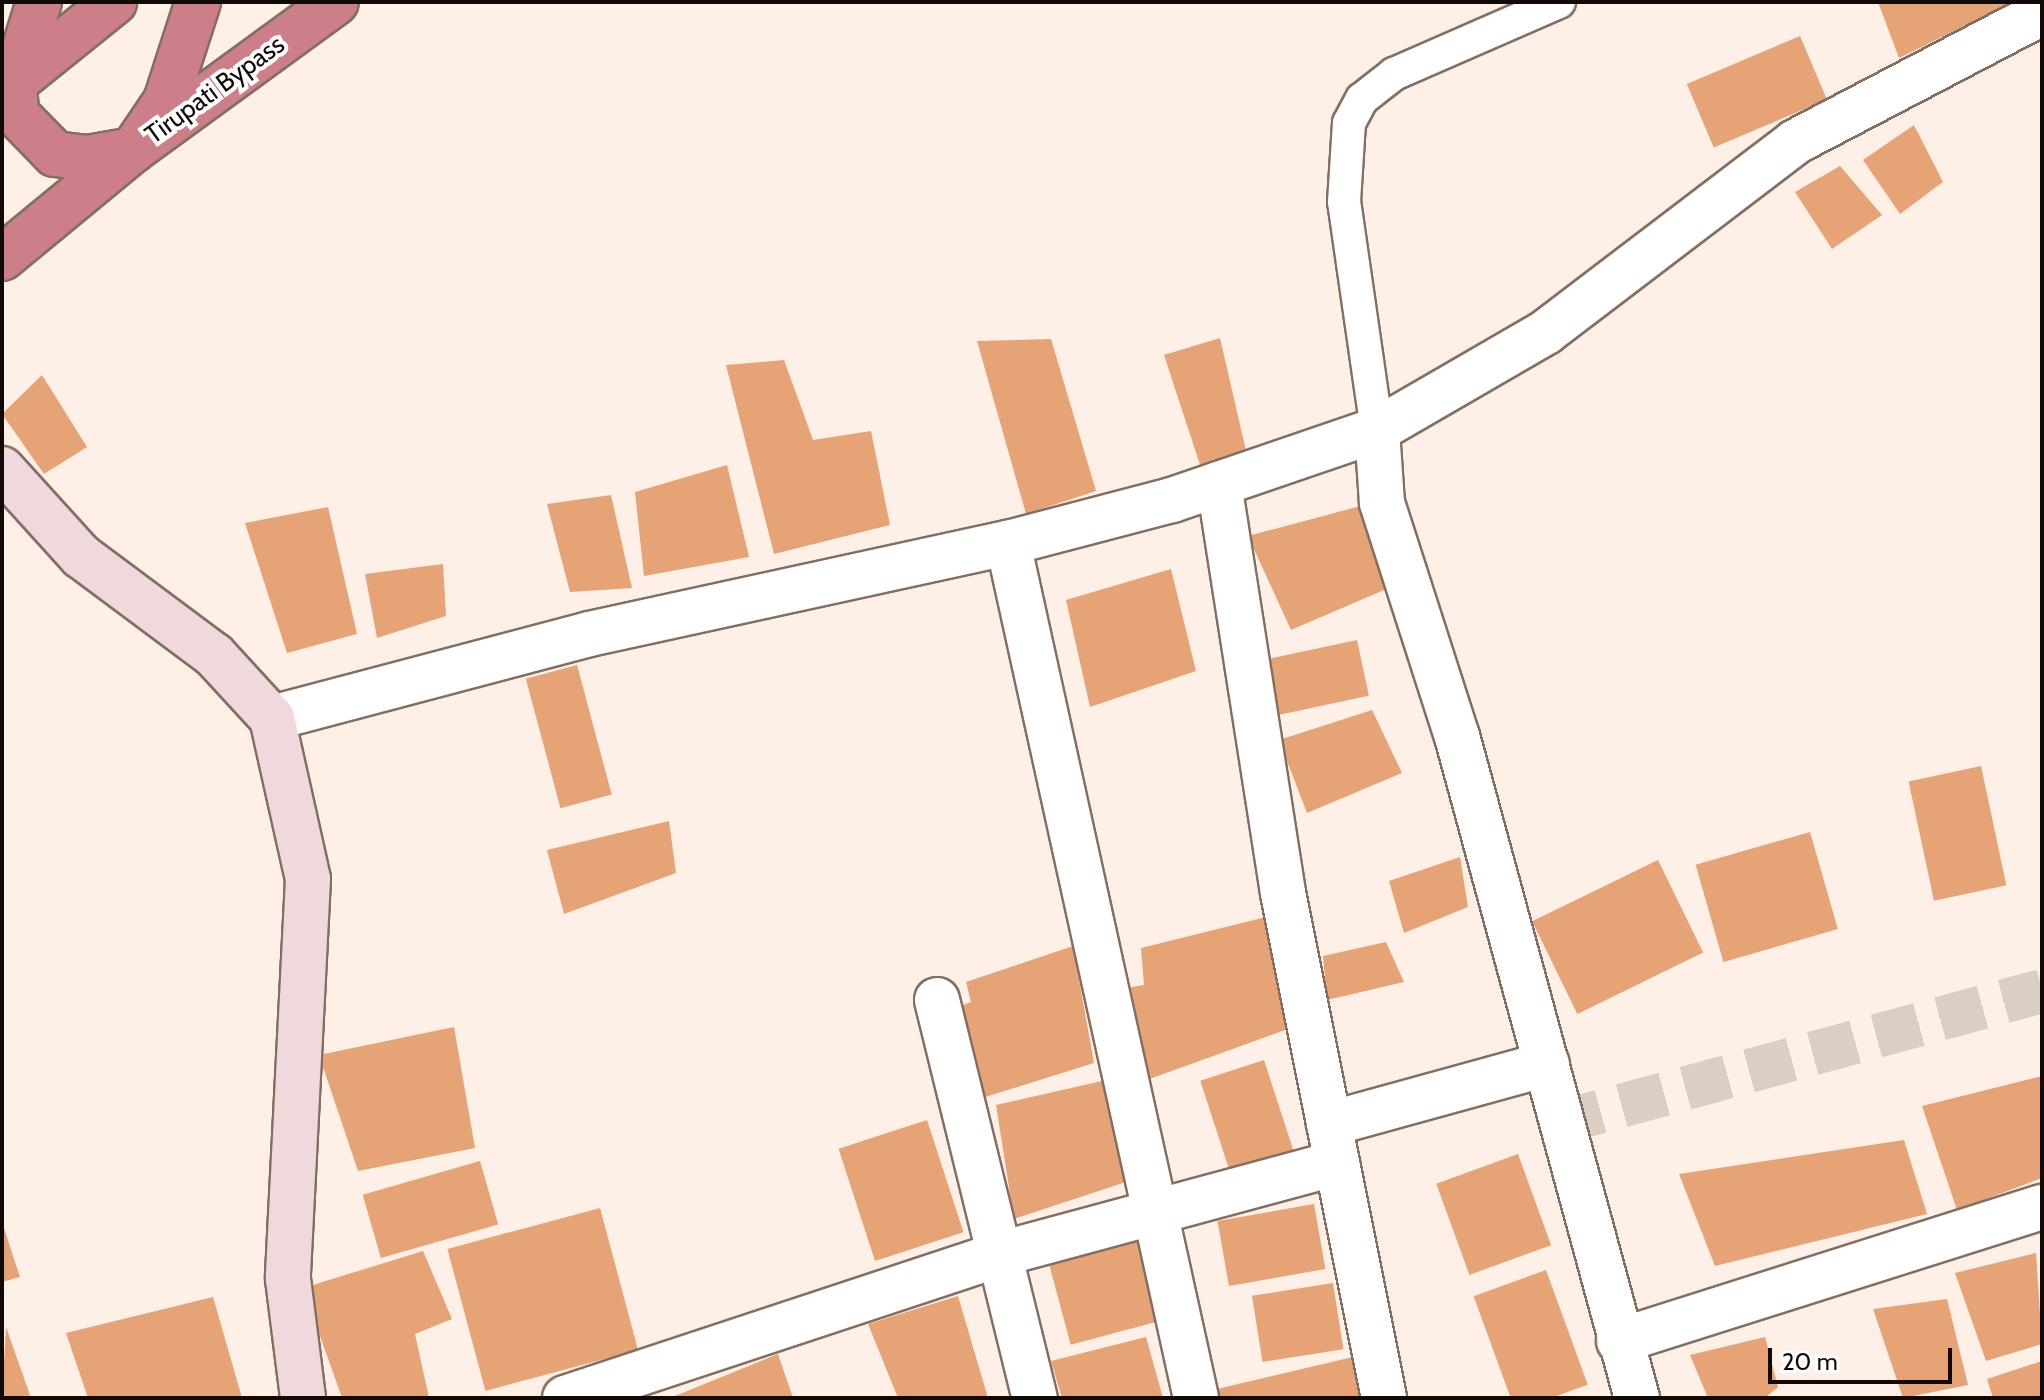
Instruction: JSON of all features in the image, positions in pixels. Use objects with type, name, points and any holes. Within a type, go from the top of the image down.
[{"type":"highway","name":"Tirupati Bypass","points":[[39,2],[6,81],[16,114],[55,154],[133,150]]},
{"type":"highway","points":[[6,81],[114,2]]},
{"type":"highway","name":"Tirupati Bypass","points":[[133,150],[166,101],[198,2]]},
{"type":"highway","name":"Tirupati Bypass","points":[[2,258],[133,150],[336,2]]},
{"type":"main road","points":[[2,469],[81,556],[214,655],[272,718],[308,879],[288,1279],[303,1398]]},
{"type":"street","points":[[272,718],[589,634],[1008,543],[1219,484],[1377,430],[1546,332],[1795,142],[2042,13]]},
{"type":"street","points":[[1377,430],[1382,503],[1457,736],[1619,1341],[1637,1398]]},
{"type":"street","points":[[1219,484],[1283,893],[1384,1398]]},
{"type":"street","points":[[1008,543],[1152,1210],[1196,1398]]},
{"type":"street","points":[[937,1000],[1035,1398]]},
{"type":"street","points":[[565,1398],[1000,1254],[1152,1210],[1547,1064]]},
{"type":"street","points":[[1619,1341],[2042,1207]]},
{"type":"lane","points":[[1377,430],[1344,202],[1349,123],[1362,99],[1394,74],[1559,2]]},
{"type":"building","points":[[1878,2],[2013,2],[1899,58]]},
{"type":"building","points":[[1800,36],[1827,100],[1714,148],[1687,84]]},
{"type":"building","points":[[1914,125],[1943,182],[1900,214],[1863,160]]},
{"type":"building","points":[[1840,166],[1882,215],[1832,249],[1795,192]]},
{"type":"building","points":[[1220,338],[1249,464],[1202,471],[1164,355]]},
{"type":"building","points":[[1051,339],[1096,491],[1026,514],[977,341]]},
{"type":"building","points":[[784,360],[813,440],[871,431],[890,525],[774,554],[726,365]]},
{"type":"building","points":[[42,375],[87,447],[44,474],[2,414]]},
{"type":"building","points":[[727,465],[749,557],[644,576],[635,492]]},
{"type":"building","points":[[611,495],[632,588],[570,592],[547,504]]},
{"type":"building","points":[[1368,504],[1398,584],[1291,630],[1248,536]]},
{"type":"building","points":[[328,507],[357,634],[287,653],[245,523]]},
{"type":"building","points":[[443,564],[446,616],[377,638],[365,574]]},
{"type":"building","points":[[1171,569],[1196,671],[1090,707],[1066,600]]},
{"type":"building","points":[[1357,640],[1369,696],[1261,719],[1249,663]]},
{"type":"building","points":[[577,665],[612,794],[560,808],[526,679]]},
{"type":"building","points":[[1372,710],[1402,773],[1307,813],[1279,740]]},
{"type":"building","points":[[1981,766],[2006,885],[1934,901],[1909,781]]},
{"type":"building","points":[[669,821],[676,873],[564,914],[547,850]]},
{"type":"building","points":[[1810,832],[1838,929],[1723,962],[1696,865]]},
{"type":"building","points":[[1460,857],[1468,907],[1404,933],[1389,881]]},
{"type":"building","points":[[1658,860],[1703,953],[1577,1014],[1532,921]]},
{"type":"building","points":[[1266,917],[1296,1026],[1133,1085],[1115,990],[1144,985],[1141,948]]},
{"type":"building","points":[[1386,942],[1404,982],[1327,1000],[1323,956]]},
{"type":"building","points":[[1073,946],[1094,1063],[982,1098],[955,1008],[971,1002],[966,982]]},
{"type":"building","points":[[454,1027],[475,1148],[358,1171],[319,1055]]},
{"type":"building","points":[[1264,1060],[1295,1156],[1231,1177],[1200,1081]]},
{"type":"building","points":[[2042,1076],[2042,1178],[1957,1210],[1922,1106]]},
{"type":"building","points":[[1102,1081],[1135,1179],[1014,1219],[996,1105]]},
{"type":"building","points":[[927,1120],[963,1232],[875,1261],[839,1149]]},
{"type":"building","points":[[1904,1140],[1927,1214],[1715,1266],[1679,1174]]},
{"type":"building","points":[[1518,1154],[1551,1245],[1469,1275],[1436,1184]]},
{"type":"building","points":[[480,1161],[498,1224],[381,1258],[363,1195]]},
{"type":"building","points":[[1314,1204],[1325,1269],[1229,1286],[1217,1221]]},
{"type":"building","points":[[600,1208],[638,1350],[485,1391],[447,1249]]},
{"type":"building","points":[[2,1222],[20,1277],[2,1282]]},
{"type":"building","points":[[1136,1233],[1160,1321],[1071,1345],[1047,1257]]},
{"type":"building","points":[[423,1251],[452,1319],[415,1334],[429,1398],[342,1398],[303,1288]]},
{"type":"building","points":[[2036,1253],[2042,1344],[1986,1361],[1955,1273]]},
{"type":"building","points":[[1546,1270],[1588,1385],[1551,1398],[1511,1398],[1474,1296]]},
{"type":"building","points":[[1333,1283],[1343,1349],[1262,1362],[1252,1296]]},
{"type":"building","points":[[958,1296],[988,1398],[898,1398],[868,1324]]},
{"type":"building","points":[[213,1297],[242,1398],[88,1398],[66,1333]]},
{"type":"building","points":[[1947,1299],[1968,1385],[1903,1398],[1873,1309]]},
{"type":"building","points":[[6,1327],[31,1398],[2,1398]]},
{"type":"building","points":[[1146,1337],[1163,1398],[1062,1398],[1051,1361]]},
{"type":"building","points":[[1765,1337],[1778,1387],[1765,1398],[1708,1398],[1690,1355]]},
{"type":"building","points":[[778,1354],[793,1398],[670,1398]]},
{"type":"building","points":[[1353,1357],[1364,1398],[1220,1398],[1217,1389]]},
{"type":"building","points":[[2042,1361],[2042,1398],[1993,1398],[1987,1379]]},
{"type":"tunnel","points":[[1558,1123],[2042,991]]}]
